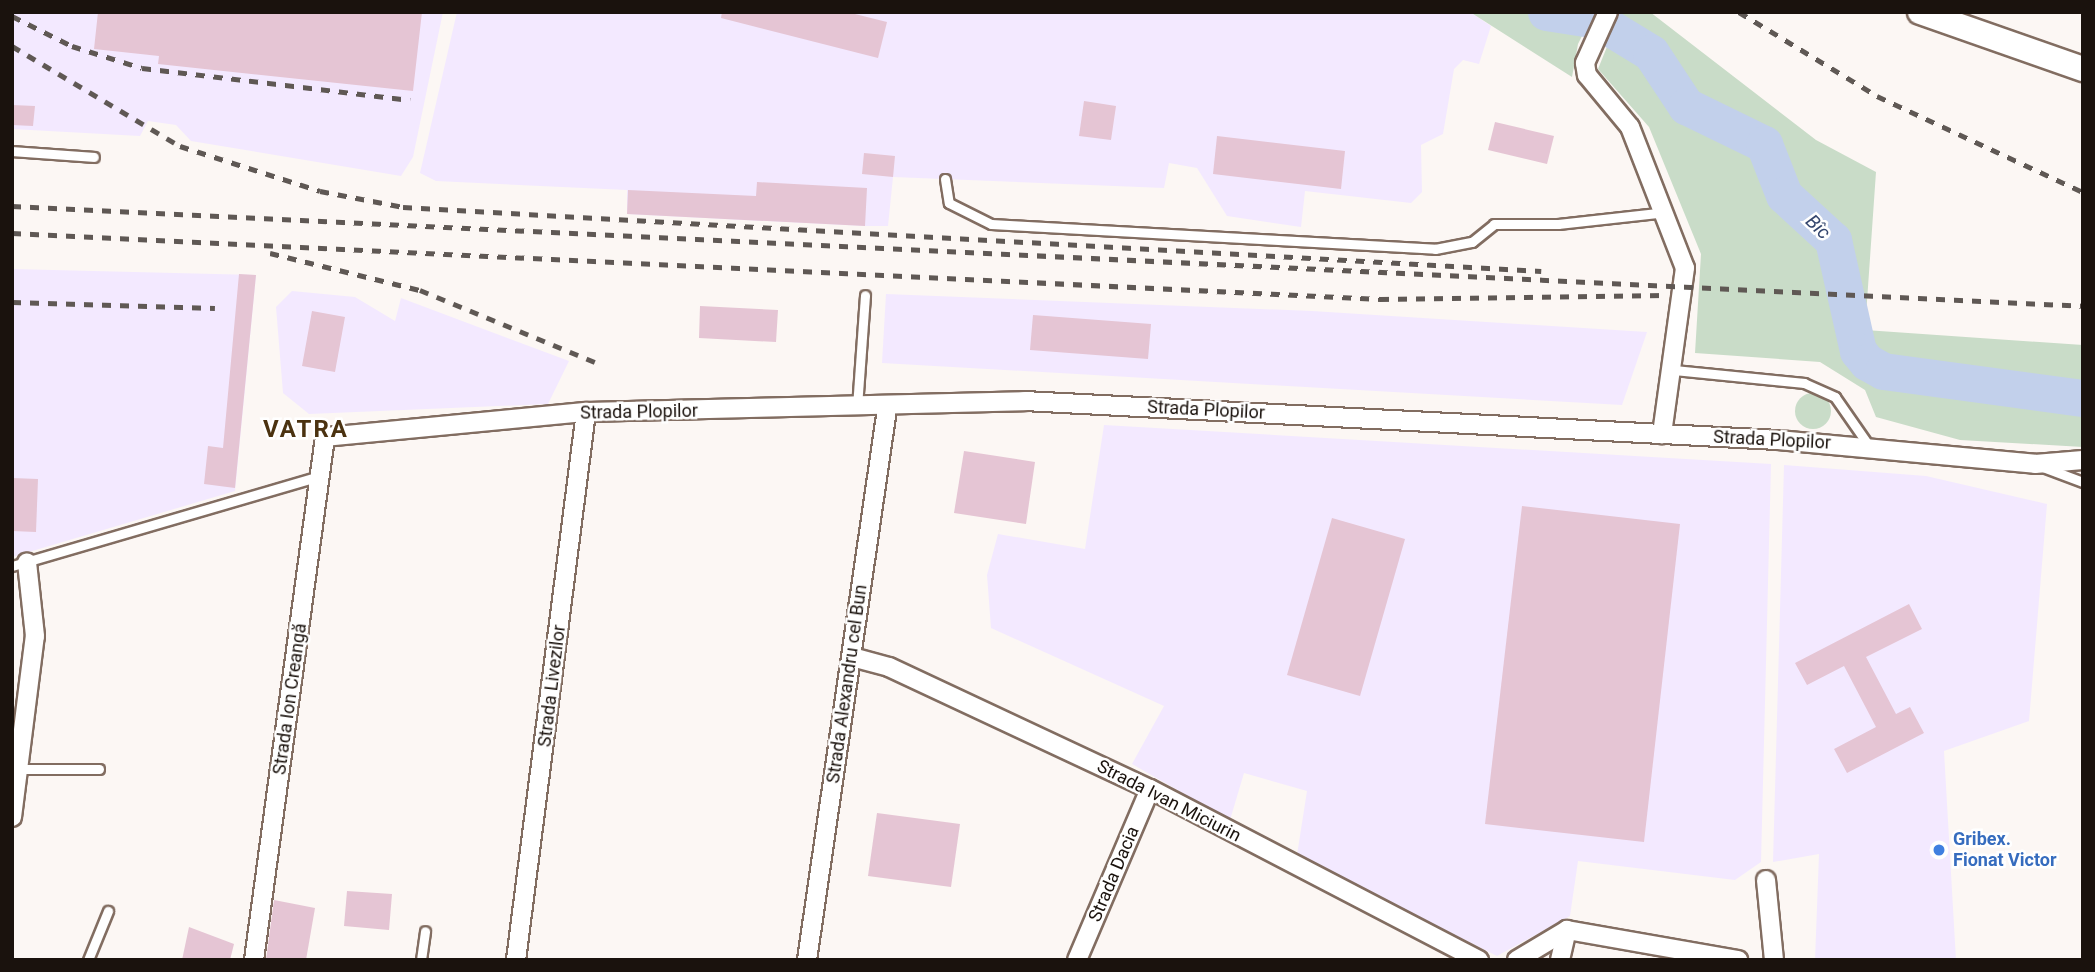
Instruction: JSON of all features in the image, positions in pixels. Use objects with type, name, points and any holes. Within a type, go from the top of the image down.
[{"type":"street","points":[[1608,12],[1585,63],[1587,75],[1630,127],[1666,212],[1686,285],[1662,434]]},
{"type":"street","points":[[1920,12],[2083,69]]},
{"type":"street","name":"Strada Plopilor","points":[[325,437],[586,412],[887,409],[1024,401],[1869,446],[2035,464]]},
{"type":"street","name":"Strada Alexandru cel Bun","points":[[807,960],[887,409]]},
{"type":"street","name":"Strada Livezilor","points":[[516,960],[586,412]]},
{"type":"street","name":"Strada Ion Creangă","points":[[254,960],[325,437]]},
{"type":"street","points":[[2035,464],[2083,460]]},
{"type":"street","points":[[12,817],[21,769],[35,636],[20,564]]},
{"type":"street","name":"Strada Ivan Miciurin","points":[[852,657],[888,667],[1150,789],[1446,954],[1479,960]]},
{"type":"street","name":"Strada Dacia","points":[[1077,960],[1150,789]]},
{"type":"street","points":[[1766,880],[1774,960]]},
{"type":"street","points":[[1560,960],[1567,930]]},
{"type":"street","points":[[1517,960],[1567,930],[1738,960]]},
{"type":"lane","points":[[12,150],[94,156]]},
{"type":"lane","points":[[945,179],[949,203],[991,225],[1435,249],[1472,243],[1494,224],[1558,225],[1666,212]]},
{"type":"lane","points":[[857,409],[865,295]]},
{"type":"lane","points":[[1674,370],[1804,383],[1835,397],[1869,446]]},
{"type":"lane","name":"Strada Plopilor","points":[[2035,464],[2083,482]]},
{"type":"lane","points":[[20,564],[320,476]]},
{"type":"lane","points":[[21,769],[99,769]]},
{"type":"lane","points":[[88,960],[107,911]]},
{"type":"lane","points":[[421,960],[425,930]]},
{"type":"shaded area","points":[[12,12],[443,12],[413,157],[401,176],[191,141],[176,125],[148,121],[140,136],[12,129]]},
{"type":"shaded area","points":[[457,12],[1470,12],[1491,26],[1479,64],[1463,60],[1454,69],[1443,134],[1421,145],[1422,192],[1411,203],[1305,191],[1301,227],[1227,216],[1197,168],[1169,163],[1164,188],[893,177],[888,226],[865,226],[627,214],[627,190],[436,181],[420,173]]},
{"type":"shaded area","points":[[12,269],[256,275],[235,491],[12,557]]},
{"type":"shaded area","points":[[292,291],[355,297],[395,321],[401,298],[569,361],[548,404],[309,414],[283,393],[276,307]]},
{"type":"shaded area","points":[[886,294],[1312,311],[1647,332],[1622,405],[882,363]]},
{"type":"shaded area","points":[[1104,425],[1771,464],[1761,862],[1735,880],[1578,861],[1570,916],[1497,956],[1297,855],[1307,791],[1244,773],[1230,820],[1132,764],[1164,706],[991,628],[987,575],[998,534],[1085,549]]},
{"type":"shaded area","points":[[1784,465],[1926,476],[2047,504],[2029,721],[1944,751],[1956,960],[1815,960],[1819,854],[1773,862]]},
{"type":"green space","points":[[1470,12],[1594,12],[1578,44],[1572,77]]},
{"type":"green space","points":[[1621,12],[1650,12],[1816,140],[1876,172],[1865,330],[2083,345],[2083,447],[1960,440],[1876,417],[1865,390],[1820,362],[1695,353],[1701,254],[1649,127],[1598,69]]},
{"type":"green space","points":[[1813,393],[1826,398],[1831,411],[1826,424],[1813,429],[1800,424],[1795,411],[1800,398]]},
{"type":"building","points":[[98,12],[422,12],[413,91],[158,64],[159,56],[94,49]]},
{"type":"building","points":[[722,12],[847,12],[887,22],[878,58],[721,18]]},
{"type":"building","points":[[1084,101],[1116,106],[1111,140],[1079,136]]},
{"type":"building","points":[[12,105],[35,106],[33,126],[12,125]]},
{"type":"building","points":[[1495,122],[1554,136],[1547,164],[1488,150]]},
{"type":"building","points":[[1217,136],[1345,151],[1341,189],[1213,174]]},
{"type":"building","points":[[864,153],[895,156],[893,177],[862,174]]},
{"type":"building","points":[[757,182],[867,188],[865,226],[627,214],[628,190],[756,196]]},
{"type":"building","points":[[239,274],[256,275],[235,488],[204,484],[208,446],[223,448]]},
{"type":"building","points":[[700,306],[778,310],[776,342],[699,338]]},
{"type":"building","points":[[312,311],[345,317],[335,372],[302,366]]},
{"type":"building","points":[[1033,315],[1151,324],[1148,359],[1030,350]]},
{"type":"building","points":[[964,451],[1035,462],[1026,524],[954,513]]},
{"type":"building","points":[[12,478],[38,479],[36,532],[12,531]]},
{"type":"building","points":[[1522,506],[1680,524],[1644,842],[1485,824]]},
{"type":"building","points":[[1332,518],[1405,539],[1360,696],[1287,675]]},
{"type":"building","points":[[1909,604],[1922,629],[1866,657],[1896,714],[1910,707],[1924,733],[1847,773],[1834,749],[1876,727],[1844,666],[1807,685],[1795,663]]},
{"type":"building","points":[[877,813],[960,824],[951,887],[868,876]]},
{"type":"building","points":[[347,891],[392,894],[389,930],[344,926]]},
{"type":"building","points":[[274,900],[315,908],[306,960],[266,960]]},
{"type":"building","points":[[189,927],[234,944],[230,960],[182,960]]},
{"type":"waterway","name":"Bîc","points":[[1546,12],[1597,20],[1651,53],[1686,106],[1764,144],[1784,195],[1833,240],[1858,351],[1867,362],[1883,371],[2083,398]]},
{"type":"railway","points":[[1739,12],[1877,96],[2083,192]]},
{"type":"railway","points":[[12,16],[72,46],[142,68],[410,100]]},
{"type":"railway","points":[[12,46],[180,146],[320,191],[403,207],[1541,271]]},
{"type":"railway","points":[[12,206],[2083,306]]},
{"type":"railway","points":[[12,233],[1380,299],[1666,295]]},
{"type":"railway","points":[[270,253],[420,290],[597,363]]},
{"type":"railway","points":[[12,302],[215,308]]},
{"type":"place","name":"Gribex. Fionat Victor","points":[[1939,850]]},
{"type":"district","name":"VATRA","points":[[306,430]]}]
